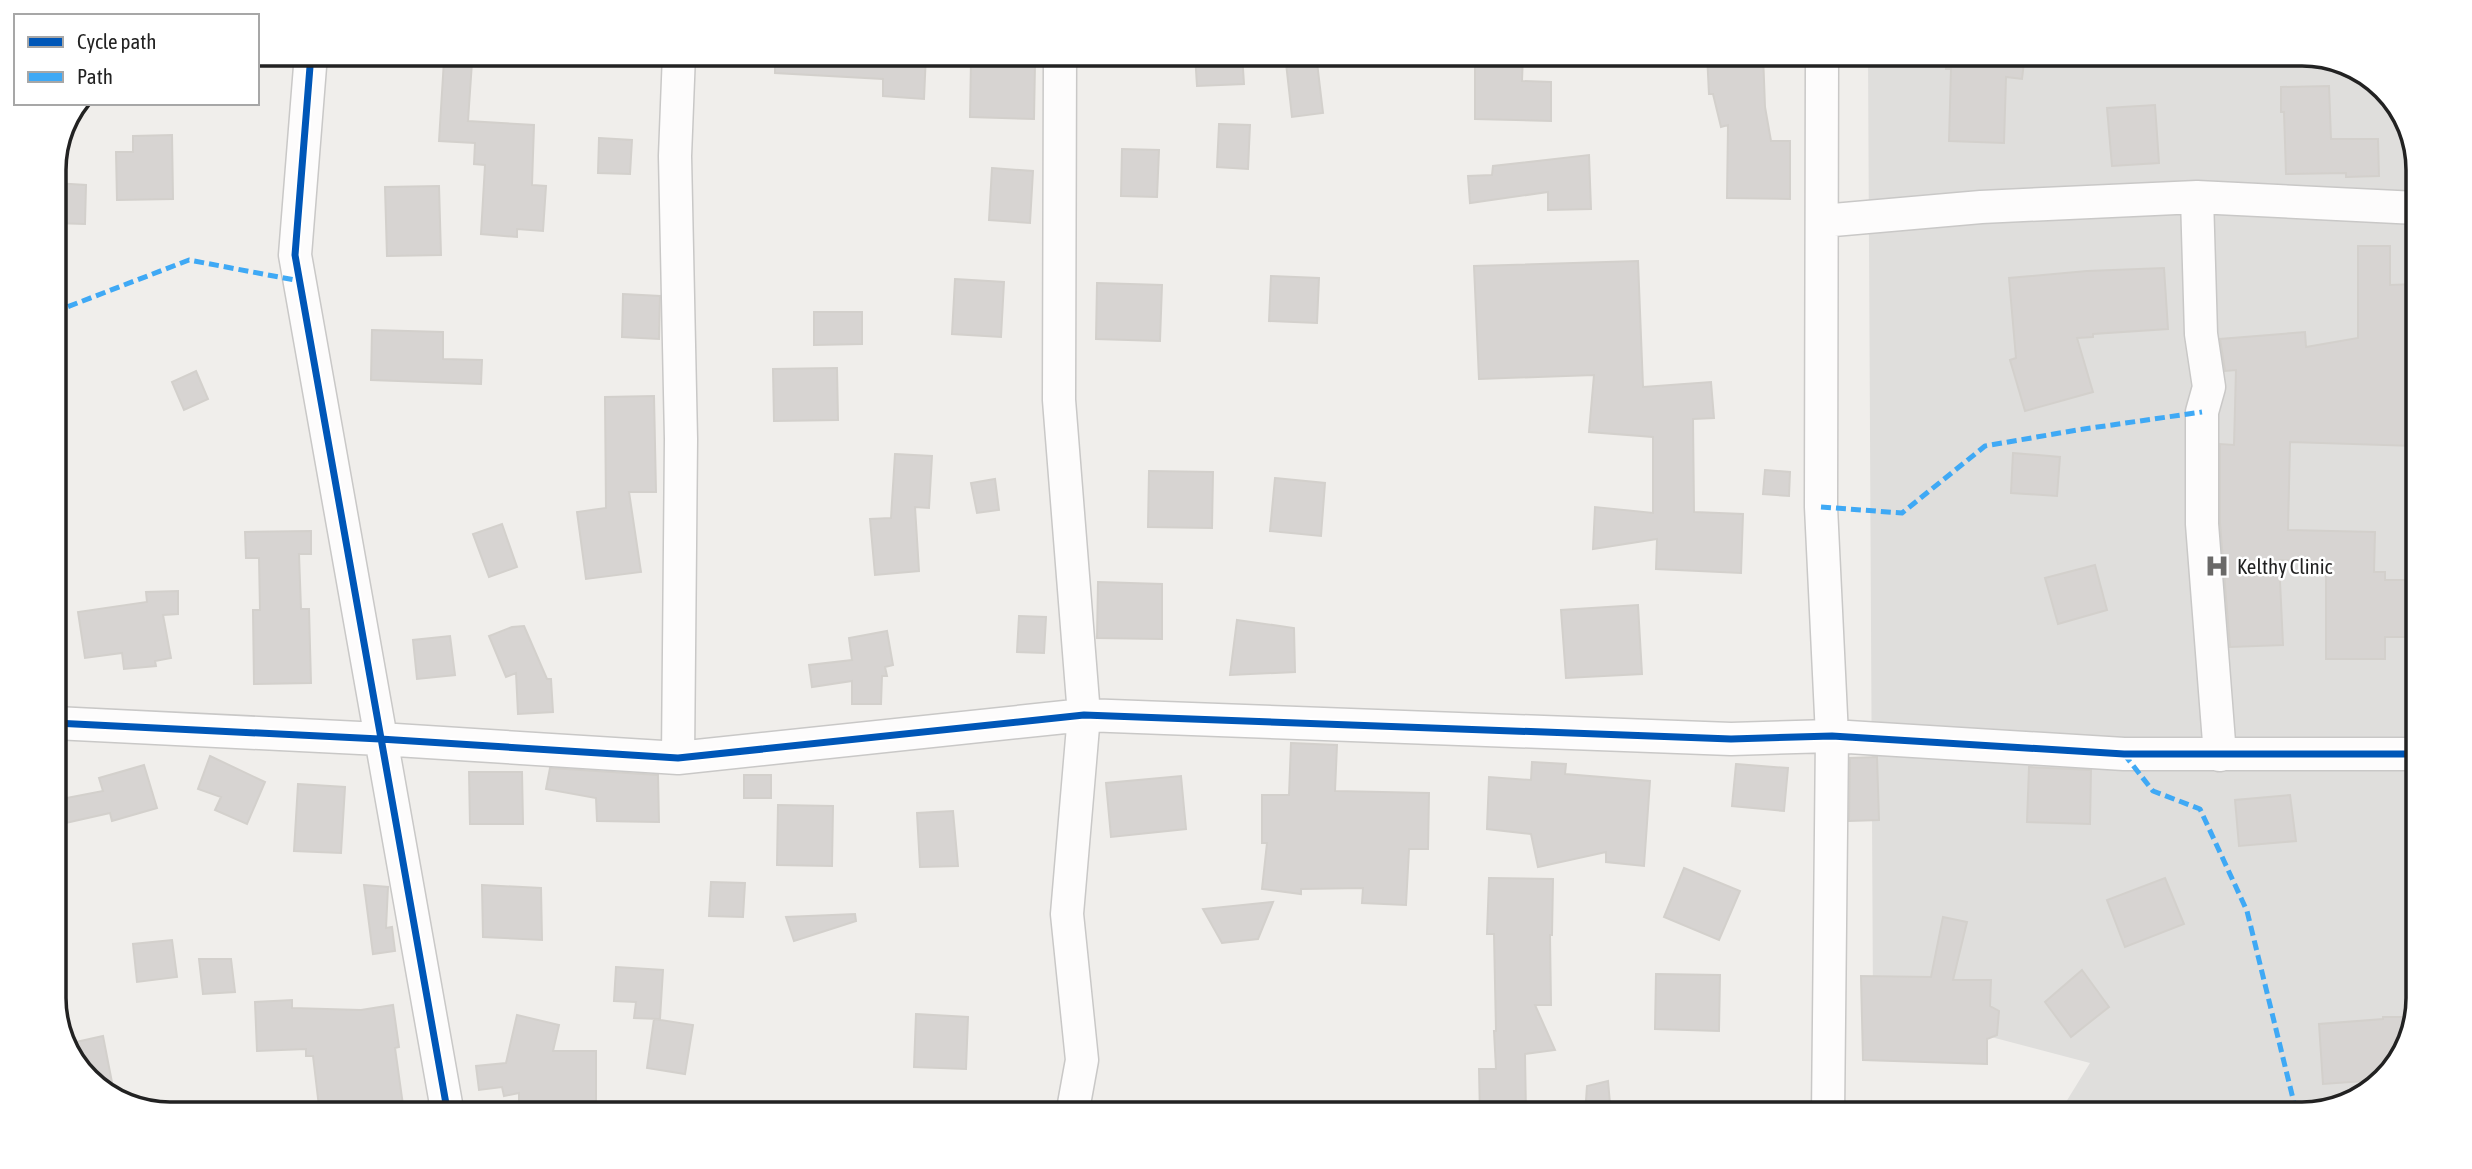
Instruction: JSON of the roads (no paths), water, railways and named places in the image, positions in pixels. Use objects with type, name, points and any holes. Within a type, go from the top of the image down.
[{"type":"street","points":[[310,66],[295,255],[446,1102]]},
{"type":"street","points":[[678,758],[681,439],[675,156],[679,66]]},
{"type":"street","points":[[1060,66],[1059,400],[1084,715],[1068,914],[1082,1060],[1074,1102]]},
{"type":"street","points":[[1822,66],[1821,507],[1832,736],[1828,1102]]},
{"type":"street","points":[[1822,221],[1981,207],[2197,197],[2405,207]]},
{"type":"street","points":[[2197,197],[2201,334],[2209,387],[2202,412],[2202,524],[2220,755]]},
{"type":"street","points":[[67,724],[380,739],[678,758],[1084,715],[1717,738],[1832,736],[2124,754],[2406,754]]},
{"type":"place","name":"Kelthy Clinic","points":[[2217,566]]}]
